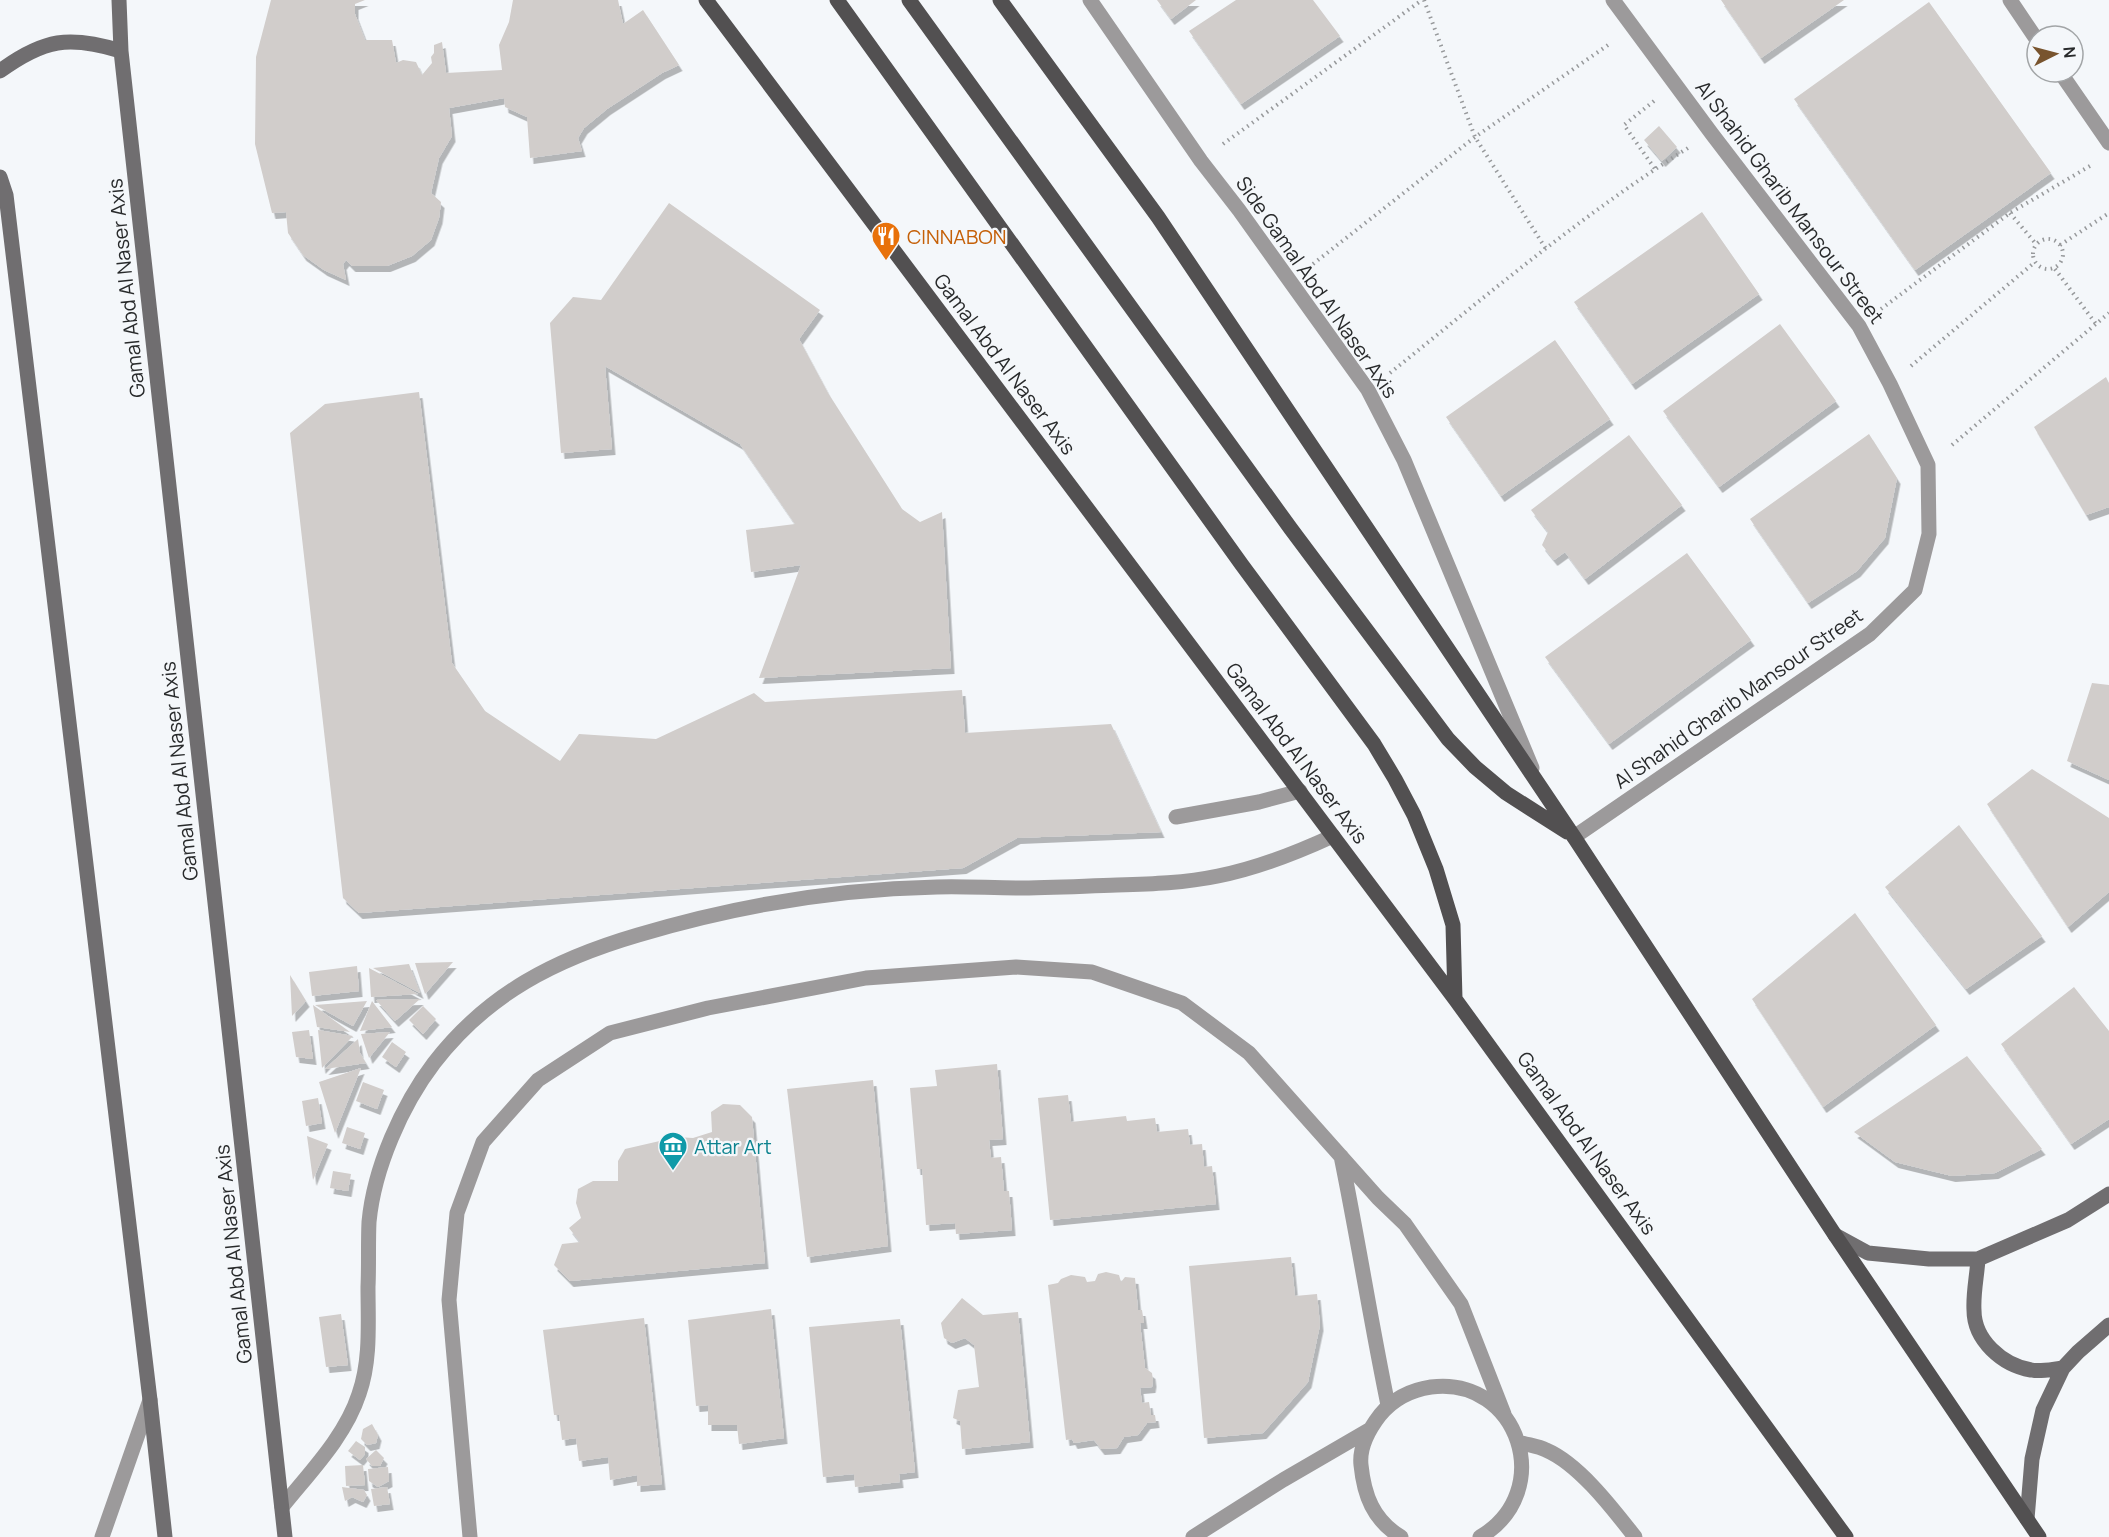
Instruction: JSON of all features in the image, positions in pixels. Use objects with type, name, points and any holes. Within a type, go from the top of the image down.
[{"type":"main road","name":"Gamal Abd Al Naser Axis","points":[[118,0],[121,51],[285,1537]]},
{"type":"main road","name":"Gamal Abd Al Naser Axis","points":[[706,0],[1455,999],[1846,1537]]},
{"type":"main road","points":[[837,0],[1235,555],[1374,744],[1414,815],[1436,869],[1453,925],[1455,999]]},
{"type":"main road","points":[[909,0],[1292,529],[1448,739],[1475,767],[1506,793],[1574,837]]},
{"type":"main road","points":[[1000,0],[1158,217],[1574,837],[1835,1235],[2039,1537]]},
{"type":"main road","points":[[0,71],[39,47],[66,41],[93,43],[121,51]]},
{"type":"main road","points":[[0,177],[6,195],[165,1537]]},
{"type":"main road","points":[[1835,1235],[1868,1253],[1929,1259],[1978,1259],[2068,1220],[2109,1194]]},
{"type":"main road","points":[[1978,1259],[1974,1312],[1978,1331],[1986,1344],[2003,1359],[2031,1370],[2063,1368]]},
{"type":"main road","points":[[2027,1519],[2032,1459],[2043,1410],[2063,1368],[2109,1325]]},
{"type":"street","name":"Side Gamal Abd Al Naser Axis","points":[[1090,0],[1201,161],[1239,210],[1368,390],[1404,460],[1540,787]]},
{"type":"street","name":"Al Shahid Gharib Mansour Street","points":[[1574,837],[1870,634],[1915,590],[1929,534],[1928,465],[1890,384],[1859,326],[1613,0]]},
{"type":"street","points":[[2010,0],[2026,24]]},
{"type":"street","points":[[2068,84],[2109,143]]},
{"type":"street","points":[[1176,817],[1259,802],[1300,791]]},
{"type":"street","points":[[282,1507],[335,1441],[349,1418],[359,1394],[366,1367],[368,1340],[369,1220],[378,1178],[391,1138],[410,1099],[461,1031],[493,1003],[528,979],[565,960],[605,944],[686,920],[768,903],[852,891],[936,887],[1020,888],[1176,883],[1216,877],[1256,867],[1334,836]]},
{"type":"street","points":[[470,1537],[449,1300],[458,1213],[483,1142],[538,1080],[610,1033],[708,1008],[866,978],[1016,967],[1092,972],[1182,1003],[1249,1053],[1378,1198],[1405,1224],[1461,1304],[1504,1414],[1519,1442],[1522,1473],[1514,1504],[1494,1529],[1480,1537]]},
{"type":"street","points":[[1341,1154],[1359,1242],[1368,1309],[1388,1406]]},
{"type":"street","points":[[1399,1537],[1377,1516],[1363,1489],[1360,1458],[1369,1430],[1388,1406],[1416,1389],[1447,1385],[1478,1394],[1504,1414]]},
{"type":"street","points":[[102,1537],[150,1400]]},
{"type":"street","points":[[1193,1537],[1283,1480],[1369,1430]]},
{"type":"street","points":[[1519,1442],[1547,1450],[1575,1470],[1606,1501],[1635,1537]]},
{"type":"path","points":[[1201,161],[1423,0],[1475,137],[1546,249]]},
{"type":"path","points":[[1290,282],[1475,137],[1634,27]]},
{"type":"path","points":[[1655,169],[1624,125],[1676,84]]},
{"type":"path","points":[[1368,390],[1546,249],[1655,169],[1712,134]]},
{"type":"path","points":[[1859,326],[2010,213],[2099,160]]},
{"type":"path","points":[[2010,213],[2036,244]]},
{"type":"path","points":[[2060,245],[2109,213]]},
{"type":"path","points":[[2036,244],[2048,239],[2060,245],[2063,258],[2054,269]]},
{"type":"path","points":[[2036,244],[2032,257],[2035,262],[2040,268],[2054,269],[2096,324]]},
{"type":"path","points":[[1890,384],[2035,262]]},
{"type":"path","points":[[1928,465],[2109,313]]},
{"type":"building","points":[[271,0],[365,0],[355,4],[355,14],[365,40],[392,40],[396,63],[403,60],[416,62],[422,75],[432,63],[434,45],[442,42],[446,73],[502,70],[499,45],[509,22],[513,0],[618,0],[623,24],[643,10],[679,65],[662,73],[607,109],[584,128],[578,138],[582,151],[530,158],[527,117],[505,107],[504,98],[449,108],[452,136],[439,158],[431,193],[441,202],[439,218],[431,240],[412,256],[387,266],[352,266],[346,260],[343,264],[346,280],[324,270],[303,255],[288,233],[286,212],[272,213],[255,144],[256,57]]},
{"type":"building","points":[[1157,0],[1196,0],[1171,19]]},
{"type":"building","points":[[1236,0],[1313,0],[1340,36],[1241,104],[1189,31]]},
{"type":"building","points":[[1721,0],[1844,0],[1761,58]]},
{"type":"building","points":[[1929,2],[2051,173],[1915,270],[1794,99]]},
{"type":"building","points":[[1659,126],[1677,147],[1662,161],[1644,140]]},
{"type":"building","points":[[669,203],[820,310],[799,339],[828,393],[902,509],[920,522],[942,512],[951,668],[759,678],[801,565],[751,572],[746,530],[795,524],[740,444],[605,366],[612,449],[561,453],[550,323],[573,297],[601,300]]},
{"type":"building","points":[[1702,212],[1759,294],[1632,384],[1574,302]]},
{"type":"building","points":[[1780,324],[1836,401],[1719,487],[1663,411]]},
{"type":"building","points":[[1555,340],[1610,419],[1501,496],[1446,417]]},
{"type":"building","points":[[2106,377],[2109,383],[2109,507],[2086,515],[2034,427]]},
{"type":"building","points":[[419,392],[452,663],[485,711],[560,761],[579,734],[656,739],[754,693],[765,702],[962,690],[965,733],[1111,724],[1161,832],[1017,838],[963,868],[359,913],[343,898],[290,433],[325,404]]},
{"type":"building","points":[[1869,434],[1897,478],[1885,538],[1857,571],[1808,603],[1750,519]]},
{"type":"building","points":[[1629,435],[1682,505],[1585,579],[1565,552],[1554,560],[1542,545],[1548,532],[1531,510]]},
{"type":"building","points":[[1687,553],[1751,640],[1609,744],[1545,657]]},
{"type":"building","points":[[2092,683],[2109,685],[2109,780],[2067,761]]},
{"type":"building","points":[[2032,769],[2109,818],[2109,892],[2068,927],[1987,804]]},
{"type":"building","points":[[1959,825],[2042,936],[1966,989],[1885,887]]},
{"type":"building","points":[[1855,913],[1936,1025],[1823,1107],[1752,999]]},
{"type":"building","points":[[453,962],[425,994],[415,963]]},
{"type":"building","points":[[409,964],[420,993],[373,968]]},
{"type":"building","points":[[357,966],[359,991],[312,996],[309,972]]},
{"type":"building","points":[[369,968],[418,994],[371,997]]},
{"type":"building","points":[[290,975],[306,1001],[292,1016]]},
{"type":"building","points":[[2074,987],[2109,1031],[2109,1119],[2071,1144],[2001,1044]]},
{"type":"building","points":[[420,999],[395,1021],[376,1000]]},
{"type":"building","points":[[367,1001],[353,1026],[315,1005]]},
{"type":"building","points":[[372,1001],[392,1027],[360,1031]]},
{"type":"building","points":[[313,1005],[350,1032],[317,1027]]},
{"type":"building","points":[[423,1006],[436,1019],[423,1034],[409,1020]]},
{"type":"building","points":[[309,1030],[313,1059],[296,1057],[292,1032]]},
{"type":"building","points":[[318,1030],[353,1036],[322,1068]]},
{"type":"building","points":[[390,1032],[369,1058],[361,1034]]},
{"type":"building","points":[[358,1039],[360,1053],[366,1063],[325,1069]]},
{"type":"building","points":[[392,1042],[406,1052],[396,1067],[382,1057]]},
{"type":"building","points":[[1967,1056],[2042,1149],[1995,1173],[1952,1176],[1895,1162],[1854,1132]]},
{"type":"building","points":[[997,1064],[1003,1139],[989,1140],[991,1158],[1001,1157],[1004,1191],[1009,1191],[1012,1230],[956,1234],[955,1223],[926,1225],[922,1169],[917,1169],[910,1088],[937,1086],[935,1070]]},
{"type":"building","points":[[361,1068],[335,1133],[319,1082]]},
{"type":"building","points":[[873,1080],[888,1246],[807,1257],[787,1089]]},
{"type":"building","points":[[363,1082],[384,1090],[377,1109],[356,1101]]},
{"type":"building","points":[[1068,1095],[1071,1122],[1126,1116],[1127,1121],[1155,1118],[1157,1132],[1188,1129],[1190,1145],[1202,1144],[1204,1167],[1212,1166],[1216,1204],[1050,1220],[1038,1098]]},
{"type":"building","points":[[318,1098],[322,1123],[306,1126],[302,1101]]},
{"type":"building","points":[[723,1104],[740,1105],[752,1117],[765,1263],[570,1281],[554,1265],[562,1244],[580,1242],[569,1228],[581,1218],[576,1203],[578,1189],[593,1181],[618,1181],[618,1161],[625,1149],[677,1137],[693,1138],[712,1132],[711,1112]]},
{"type":"building","points":[[347,1127],[365,1133],[360,1149],[342,1143]]},
{"type":"building","points":[[307,1136],[328,1144],[313,1180]]},
{"type":"building","points":[[333,1171],[351,1174],[348,1191],[330,1188]]},
{"type":"building","points":[[1291,1257],[1295,1296],[1317,1294],[1320,1325],[1308,1382],[1263,1433],[1204,1438],[1189,1266]]},
{"type":"building","points":[[1106,1272],[1119,1275],[1121,1282],[1125,1277],[1135,1278],[1138,1310],[1142,1310],[1144,1323],[1140,1323],[1145,1368],[1152,1373],[1153,1381],[1152,1387],[1140,1388],[1142,1403],[1149,1402],[1151,1415],[1155,1415],[1156,1422],[1147,1423],[1138,1435],[1124,1437],[1117,1448],[1101,1449],[1094,1440],[1074,1443],[1072,1439],[1066,1440],[1048,1285],[1058,1283],[1061,1279],[1071,1275],[1085,1277],[1087,1282],[1095,1281],[1098,1274]]},
{"type":"building","points":[[962,1298],[983,1315],[1018,1312],[1030,1442],[962,1449],[960,1421],[953,1418],[958,1390],[979,1387],[974,1345],[965,1338],[952,1343],[944,1338],[941,1323]]},
{"type":"building","points":[[771,1309],[784,1438],[739,1444],[737,1425],[708,1425],[708,1405],[696,1406],[688,1320]]},
{"type":"building","points":[[341,1314],[348,1365],[326,1367],[319,1317]]},
{"type":"building","points":[[644,1318],[662,1484],[637,1486],[637,1475],[610,1480],[608,1457],[579,1461],[576,1438],[562,1440],[559,1415],[554,1415],[543,1330]]},
{"type":"building","points":[[900,1319],[915,1472],[899,1474],[900,1482],[855,1487],[854,1474],[823,1477],[809,1327]]},
{"type":"building","points":[[372,1424],[378,1435],[376,1443],[367,1445],[361,1439],[363,1429]]},
{"type":"building","points":[[356,1441],[365,1447],[365,1454],[360,1460],[348,1451]]},
{"type":"building","points":[[376,1450],[384,1458],[380,1466],[372,1466],[366,1459]]},
{"type":"building","points":[[363,1465],[365,1485],[346,1486],[345,1466]]},
{"type":"building","points":[[388,1467],[389,1481],[378,1487],[369,1481],[368,1469]]},
{"type":"building","points":[[342,1487],[364,1490],[367,1495],[363,1502],[352,1497],[345,1501]]},
{"type":"building","points":[[387,1487],[390,1504],[374,1506],[371,1489]]},
{"type":"place","name":"CINNABON","points":[[886,262]]},
{"type":"place","name":"Attar Art","points":[[673,1172]]}]
